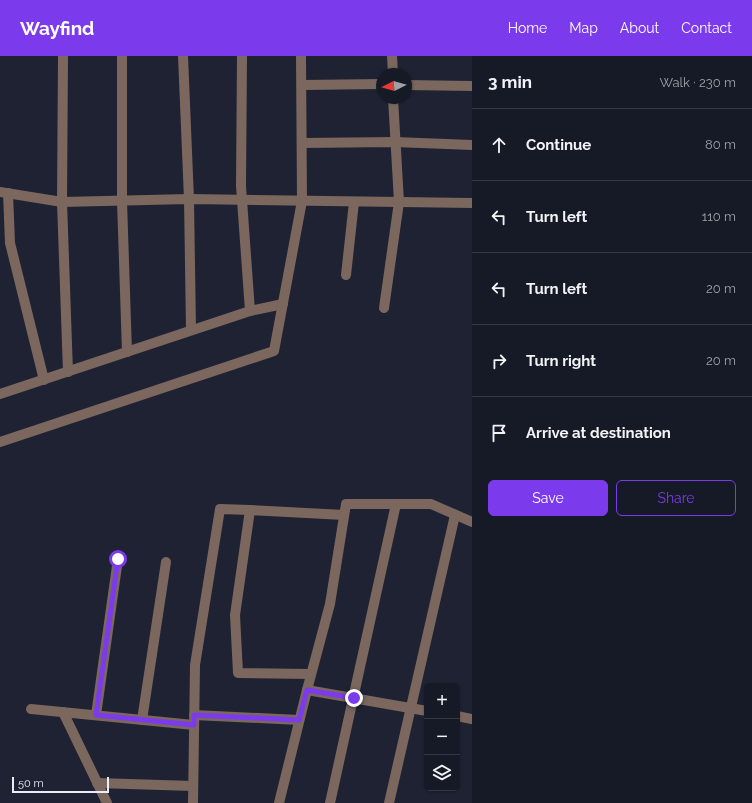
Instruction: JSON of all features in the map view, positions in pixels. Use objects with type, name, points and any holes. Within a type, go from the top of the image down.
[{"type":"street","points":[[63,56],[62,202],[68,372]]},
{"type":"street","points":[[122,56],[122,201],[127,352]]},
{"type":"street","points":[[182,56],[189,199],[191,330]]},
{"type":"street","points":[[242,56],[242,200],[250,312]]},
{"type":"street","points":[[0,442],[274,351],[302,201],[301,56]]},
{"type":"street","points":[[392,56],[393,68]]},
{"type":"street","points":[[302,85],[376,84]]},
{"type":"street","points":[[412,85],[472,86]]},
{"type":"street","points":[[384,308],[398,202],[393,104]]},
{"type":"street","points":[[302,143],[395,142],[472,145]]},
{"type":"street","points":[[44,380],[8,235],[4,192],[62,202],[189,199],[472,203]]},
{"type":"street","points":[[346,275],[354,202]]},
{"type":"street","points":[[0,394],[191,330],[250,312],[283,304]]},
{"type":"street","points":[[279,803],[299,720],[330,604],[346,504],[431,504],[472,522]]},
{"type":"street","points":[[330,803],[396,504]]},
{"type":"street","points":[[192,803],[195,666],[220,509],[344,515]]},
{"type":"street","points":[[250,510],[235,615],[238,673],[311,674]]},
{"type":"street","points":[[389,803],[455,515]]},
{"type":"street","points":[[96,715],[118,559]]},
{"type":"street","points":[[142,720],[166,562]]},
{"type":"street","points":[[307,690],[424,710]]},
{"type":"street","points":[[31,709],[142,720],[299,720]]},
{"type":"street","points":[[63,712],[107,803]]},
{"type":"street","points":[[460,716],[472,718]]},
{"type":"street","points":[[97,783],[193,786]]},
{"type":"route","points":[[118,559],[96,715],[194,725],[194,715],[299,720],[307,690],[354,698]]}]
